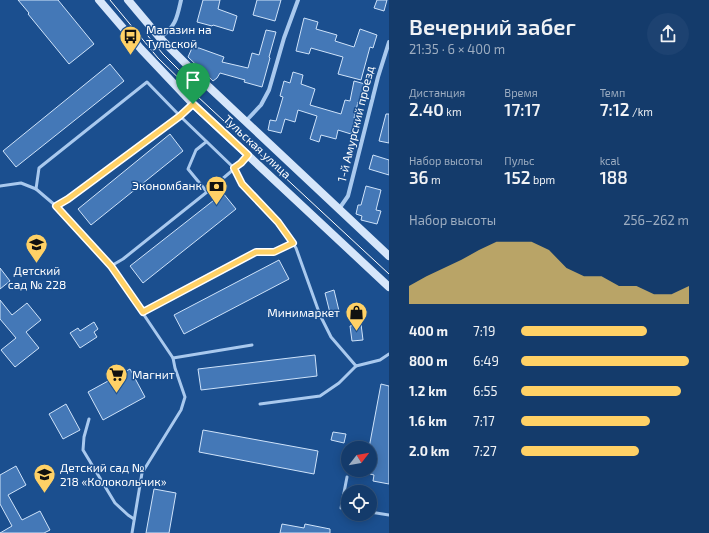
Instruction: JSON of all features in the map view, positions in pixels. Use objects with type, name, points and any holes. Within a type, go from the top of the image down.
[{"type":"street","name":"Тульская улица","points":[[99,0],[141,49],[193,104],[389,287]]},
{"type":"street","name":"Тульская улица","points":[[128,0],[160,38],[245,122],[387,251]]},
{"type":"street","points":[[160,38],[174,25],[181,0]]},
{"type":"street","points":[[245,122],[261,105],[269,90],[284,38],[298,0]]},
{"type":"street","name":"1-й Амурский проезд","points":[[339,209],[348,196],[378,77],[389,42]]},
{"type":"lane","points":[[36,189],[39,168],[147,82],[234,168],[242,184],[278,222],[296,248],[320,315],[331,337],[356,366]]},
{"type":"lane","points":[[56,206],[68,199],[180,116],[193,104]]},
{"type":"lane","points":[[206,142],[196,150],[188,169],[207,192]]},
{"type":"lane","points":[[111,266],[123,259],[207,192],[241,163],[248,155]]},
{"type":"lane","points":[[0,186],[21,183],[36,189],[56,206],[111,266],[173,358],[185,397],[181,410],[142,473],[132,533]]},
{"type":"lane","points":[[143,312],[256,252],[274,252],[293,243]]},
{"type":"lane","points":[[173,358],[252,344]]},
{"type":"lane","points":[[260,404],[320,396],[339,383],[356,366],[380,360],[389,354]]},
{"type":"lane","points":[[89,419],[84,438],[83,450],[115,502],[128,516],[134,520]]},
{"type":"lane","points":[[345,485],[347,477]]},
{"type":"lane","points":[[377,513],[389,515]]},
{"type":"building","points":[[18,0],[58,0],[94,44],[69,64]]},
{"type":"building","points":[[203,0],[220,0],[218,9],[237,16],[233,31],[197,22]]},
{"type":"building","points":[[257,0],[281,0],[275,21],[253,15]]},
{"type":"building","points":[[377,0],[387,0],[384,11],[374,8]]},
{"type":"building","points":[[304,18],[318,22],[316,29],[337,35],[335,41],[354,47],[360,29],[377,35],[373,48],[370,47],[361,80],[338,74],[343,57],[311,48],[309,54],[296,51]]},
{"type":"building","points":[[266,30],[276,32],[262,87],[244,82],[245,80],[220,73],[213,81],[188,57],[192,48],[199,48],[224,57],[222,62],[248,68],[252,53],[259,55]]},
{"type":"building","points":[[110,64],[124,81],[16,167],[3,151]]},
{"type":"building","points":[[293,72],[303,75],[301,84],[315,89],[310,105],[341,114],[345,100],[350,101],[354,81],[365,84],[360,103],[358,102],[354,118],[356,119],[351,134],[338,130],[336,139],[321,135],[319,142],[310,139],[317,116],[298,110],[295,122],[285,119],[281,133],[268,130],[270,120],[276,121],[283,97],[280,96],[284,81],[290,83]]},
{"type":"building","points":[[386,114],[389,114],[389,143],[379,141]]},
{"type":"building","points":[[170,134],[183,151],[91,225],[78,209]]},
{"type":"building","points":[[373,155],[389,160],[389,175],[369,169]]},
{"type":"building","points":[[366,186],[381,190],[376,210],[381,211],[377,224],[361,220],[362,216],[356,214],[358,205],[361,205]]},
{"type":"building","points":[[223,193],[236,209],[143,283],[130,266]]},
{"type":"building","points":[[279,260],[289,279],[184,334],[174,315]]},
{"type":"building","points":[[0,268],[10,281],[0,289]]},
{"type":"building","points":[[334,290],[339,311],[330,313],[325,293]]},
{"type":"building","points":[[0,300],[12,315],[27,303],[41,320],[26,332],[39,348],[15,367],[1,350],[16,338],[0,319]]},
{"type":"building","points":[[94,322],[98,329],[94,332],[97,337],[80,348],[70,333],[78,328],[80,331]]},
{"type":"building","name":"Минимаркет","points":[[361,324],[363,340],[352,341],[350,326]]},
{"type":"building","points":[[315,355],[317,376],[201,390],[198,369]]},
{"type":"building","name":"Магнит","points":[[130,369],[145,397],[103,420],[88,392]]},
{"type":"building","points":[[381,384],[389,386],[389,484],[373,481],[374,477],[377,477],[377,441],[370,441]]},
{"type":"building","points":[[66,404],[80,430],[63,439],[49,414]]},
{"type":"building","points":[[203,430],[318,451],[314,474],[199,452]]},
{"type":"building","points":[[333,432],[346,434],[344,441],[341,441],[341,442],[331,440]]},
{"type":"building","points":[[16,466],[26,485],[8,495],[22,520],[40,511],[50,530],[44,533],[0,533],[12,526],[0,504],[0,475]]},
{"type":"building","points":[[154,489],[176,493],[169,533],[146,533]]},
{"type":"building","points":[[282,524],[304,528],[305,524],[330,529],[330,533],[280,533]]},
{"type":"tram line","points":[[110,0],[158,58],[389,274]]},
{"type":"tram line","points":[[148,36],[163,54],[185,76]]},
{"type":"place","name":"Магазин на Тульской","points":[[130,56]]},
{"type":"place","name":"Экономбанк","points":[[217,206]]},
{"type":"place","name":"Детский сад № 228","points":[[37,264]]},
{"type":"place","name":"Минимаркет","points":[[356,332]]},
{"type":"place","name":"Магнит","points":[[116,394]]},
{"type":"place","name":"Детский сад № 218 «Колокольчик»","points":[[45,494]]},
{"type":"route","points":[[193,104],[248,155],[234,168],[242,184],[278,222],[293,243],[274,252],[256,252],[143,312],[111,266],[56,206],[68,199],[180,116],[193,104]]}]
